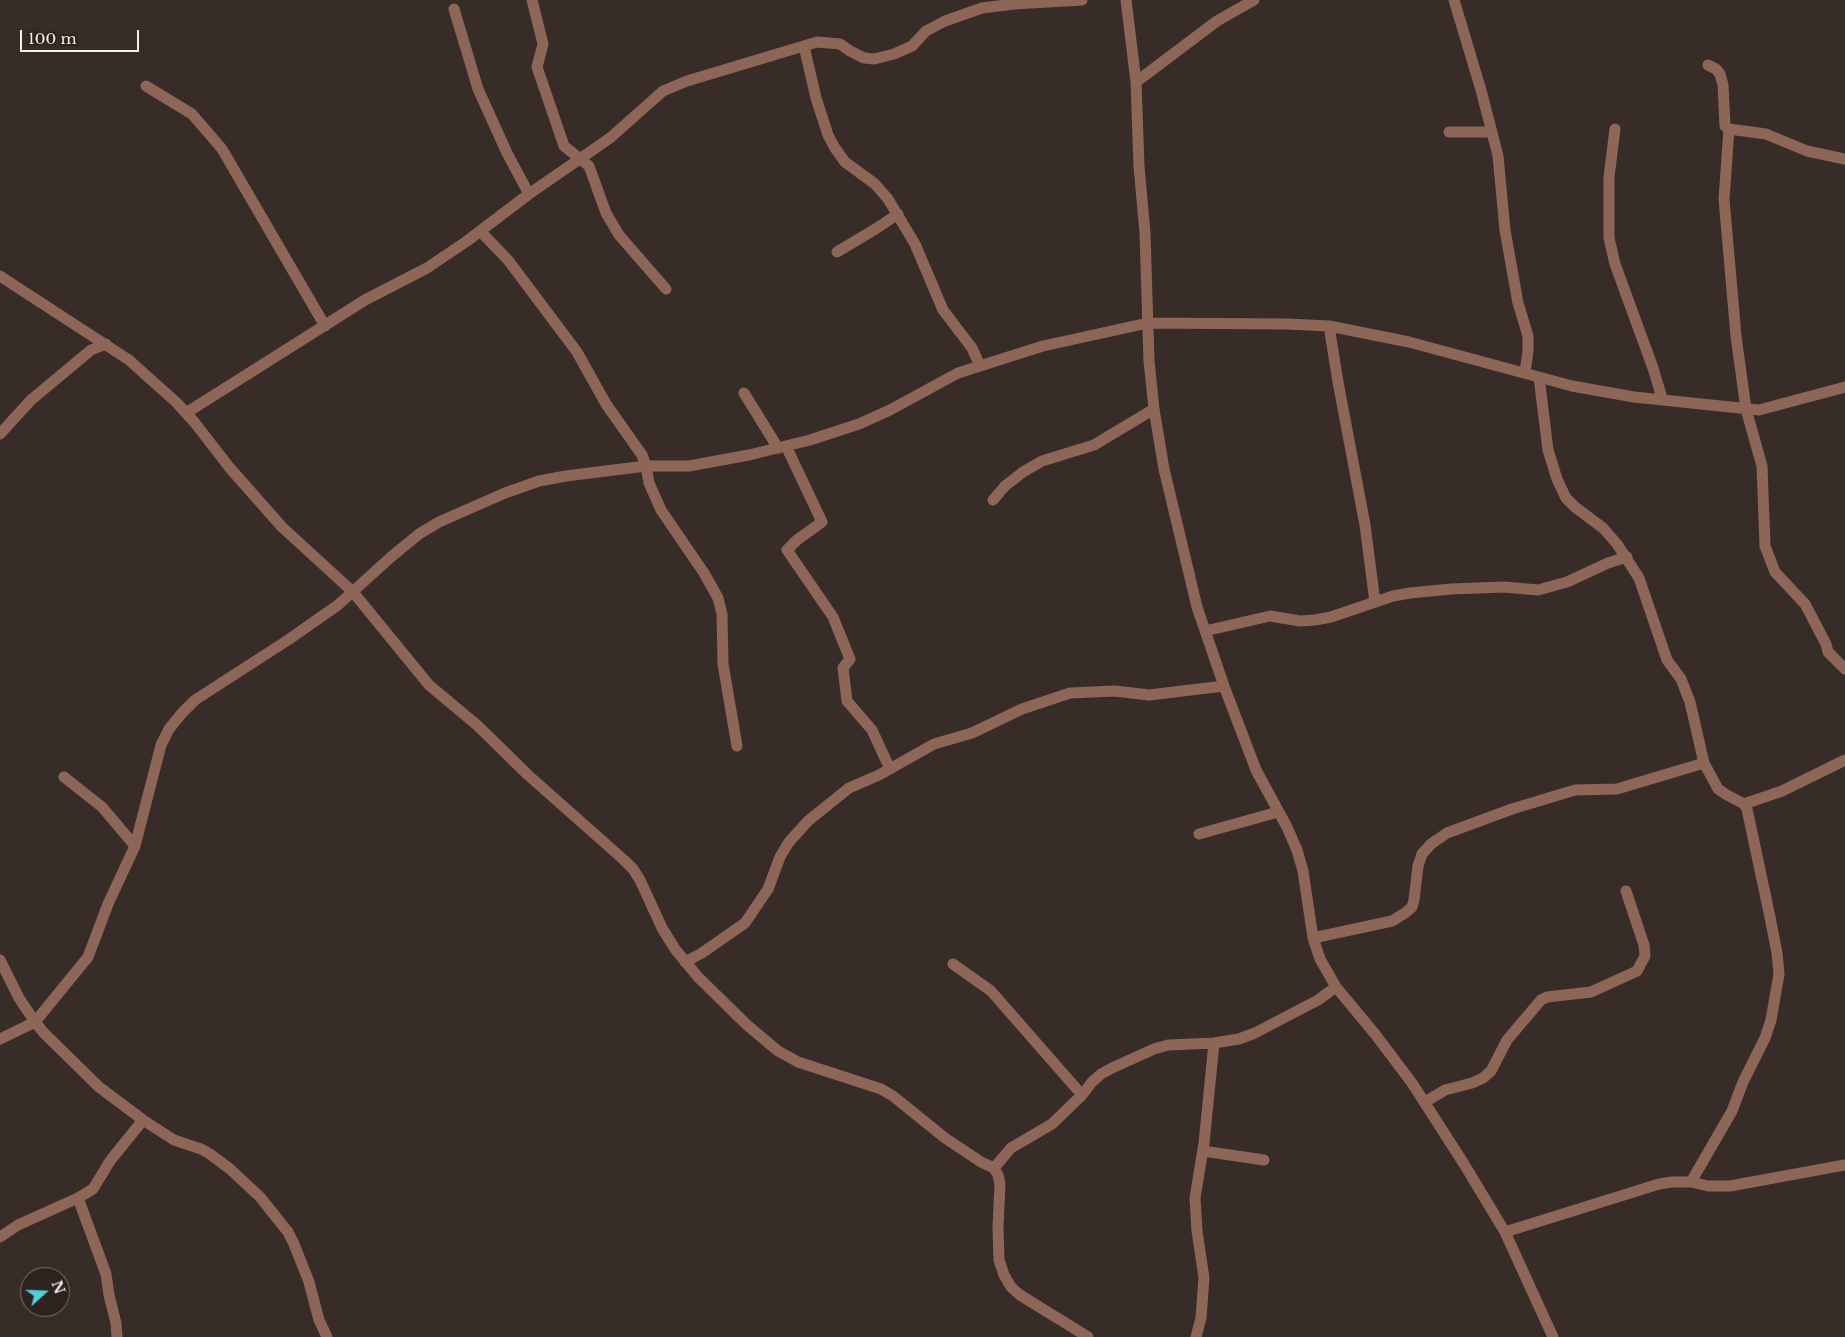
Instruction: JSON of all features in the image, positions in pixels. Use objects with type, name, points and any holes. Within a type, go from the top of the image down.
[{"type":"street","points":[[532,0],[542,44],[537,67],[564,146],[589,166],[606,213],[619,235],[666,289]]},
{"type":"street","points":[[186,413],[365,300],[427,268],[528,194],[610,138],[663,91],[694,79],[817,42],[840,44],[864,58],[874,59],[894,54],[912,46],[926,31],[945,21],[982,8],[1082,0]]},
{"type":"street","points":[[1126,0],[1136,82],[1139,166],[1145,233],[1149,361],[1154,409],[1164,469],[1197,607],[1256,770],[1287,827],[1303,871],[1313,938],[1320,959],[1336,987],[1375,1034],[1425,1102],[1505,1232],[1553,1337]]},
{"type":"street","points":[[1136,82],[1217,21],[1254,0]]},
{"type":"street","points":[[1454,0],[1498,156],[1505,230],[1518,303],[1528,336],[1525,373]]},
{"type":"street","points":[[454,9],[478,89],[528,194]]},
{"type":"street","points":[[804,46],[816,98],[834,148],[845,162],[875,184],[898,214],[915,244],[943,310],[972,348],[980,366]]},
{"type":"street","points":[[1708,65],[1716,69],[1720,74],[1723,85],[1725,126],[1729,129],[1766,134],[1807,151],[1845,160]]},
{"type":"street","points":[[146,86],[192,114],[222,149],[325,326]]},
{"type":"street","points":[[1615,129],[1609,177],[1609,238],[1615,264],[1662,398]]},
{"type":"street","points":[[1729,129],[1724,199],[1736,336],[1746,409],[1762,466],[1765,546],[1775,572],[1805,604],[1826,644],[1828,652],[1845,669]]},
{"type":"street","points":[[1449,132],[1492,132]]},
{"type":"street","points":[[837,252],[898,214]]},
{"type":"street","points":[[480,231],[508,260],[577,352],[606,404],[642,455],[649,483],[661,510],[704,573],[718,598],[722,614],[723,664],[737,746]]},
{"type":"street","points":[[0,276],[106,344],[158,384],[186,413],[229,467],[282,527],[353,592],[429,686],[478,726],[528,775],[633,869],[662,928],[684,962],[726,1005],[778,1051],[798,1062],[881,1089],[893,1096],[945,1138],[981,1162],[994,1168],[1000,1184],[999,1260],[1004,1275],[1011,1287],[1020,1295],[1088,1337]]},
{"type":"street","points":[[0,1039],[35,1022],[88,957],[108,904],[135,846],[162,745],[169,729],[182,713],[195,700],[338,605],[419,534],[466,509],[539,481],[646,466],[689,466],[810,440],[859,424],[890,410],[958,373],[1043,346],[1148,323],[1329,326],[1410,342],[1572,386],[1634,397],[1662,398],[1746,409],[1759,410],[1770,408],[1845,387]]},
{"type":"street","points":[[1329,326],[1365,525],[1374,602]]},
{"type":"street","points":[[0,434],[30,400],[91,350],[106,344]]},
{"type":"street","points":[[1539,377],[1548,450],[1556,479],[1566,498],[1604,528],[1627,557],[1639,578],[1667,660],[1681,680],[1690,702],[1704,763],[1718,789],[1744,804],[1747,809],[1777,953],[1778,974],[1771,1020],[1765,1038],[1728,1118],[1691,1182]]},
{"type":"street","points":[[744,393],[782,447],[822,522],[797,540],[787,550],[833,617],[850,659],[843,668],[846,701],[872,730],[890,769]]},
{"type":"street","points":[[993,500],[1005,486],[1023,472],[1042,462],[1094,445],[1154,409]]},
{"type":"street","points":[[1206,631],[1270,616],[1300,621],[1315,620],[1331,617],[1394,596],[1442,590],[1504,587],[1520,589],[1545,588],[1567,582],[1608,563],[1627,557]]},
{"type":"street","points":[[684,962],[729,936],[745,923],[768,889],[780,857],[808,821],[848,788],[890,769],[934,744],[972,732],[1022,708],[1070,693],[1115,691],[1149,695],[1224,686]]},
{"type":"street","points":[[1744,804],[1782,791],[1845,760]]},
{"type":"street","points":[[1313,938],[1392,921],[1405,913],[1412,907],[1418,866],[1422,854],[1431,844],[1447,832],[1512,809],[1575,790],[1617,789],[1704,763]]},
{"type":"street","points":[[64,776],[102,807],[135,846]]},
{"type":"street","points":[[1199,834],[1278,812]]},
{"type":"street","points":[[1425,1102],[1444,1090],[1472,1083],[1483,1078],[1491,1071],[1507,1040],[1541,1000],[1547,997],[1572,996],[1592,992],[1637,971],[1645,956],[1644,945],[1626,891]]},
{"type":"street","points":[[0,960],[19,998],[35,1022],[99,1087],[143,1120],[174,1140],[210,1154],[245,1182],[266,1204],[288,1232],[294,1244],[303,1264],[319,1320],[326,1337]]},
{"type":"street","points":[[953,964],[991,991],[1082,1095]]},
{"type":"street","points":[[994,1168],[1011,1148],[1052,1124],[1101,1074],[1154,1049],[1175,1044],[1214,1043],[1239,1039],[1255,1033],[1318,1000],[1336,987]]},
{"type":"street","points":[[1196,1337],[1201,1318],[1204,1278],[1197,1231],[1195,1198],[1203,1151],[1214,1043]]},
{"type":"street","points":[[0,1237],[18,1225],[78,1198],[93,1189],[110,1161],[143,1120]]},
{"type":"street","points":[[1203,1151],[1264,1160]]},
{"type":"street","points":[[1505,1232],[1659,1184],[1691,1182],[1708,1186],[1730,1186],[1845,1165]]},
{"type":"street","points":[[78,1198],[106,1274],[117,1337]]}]
